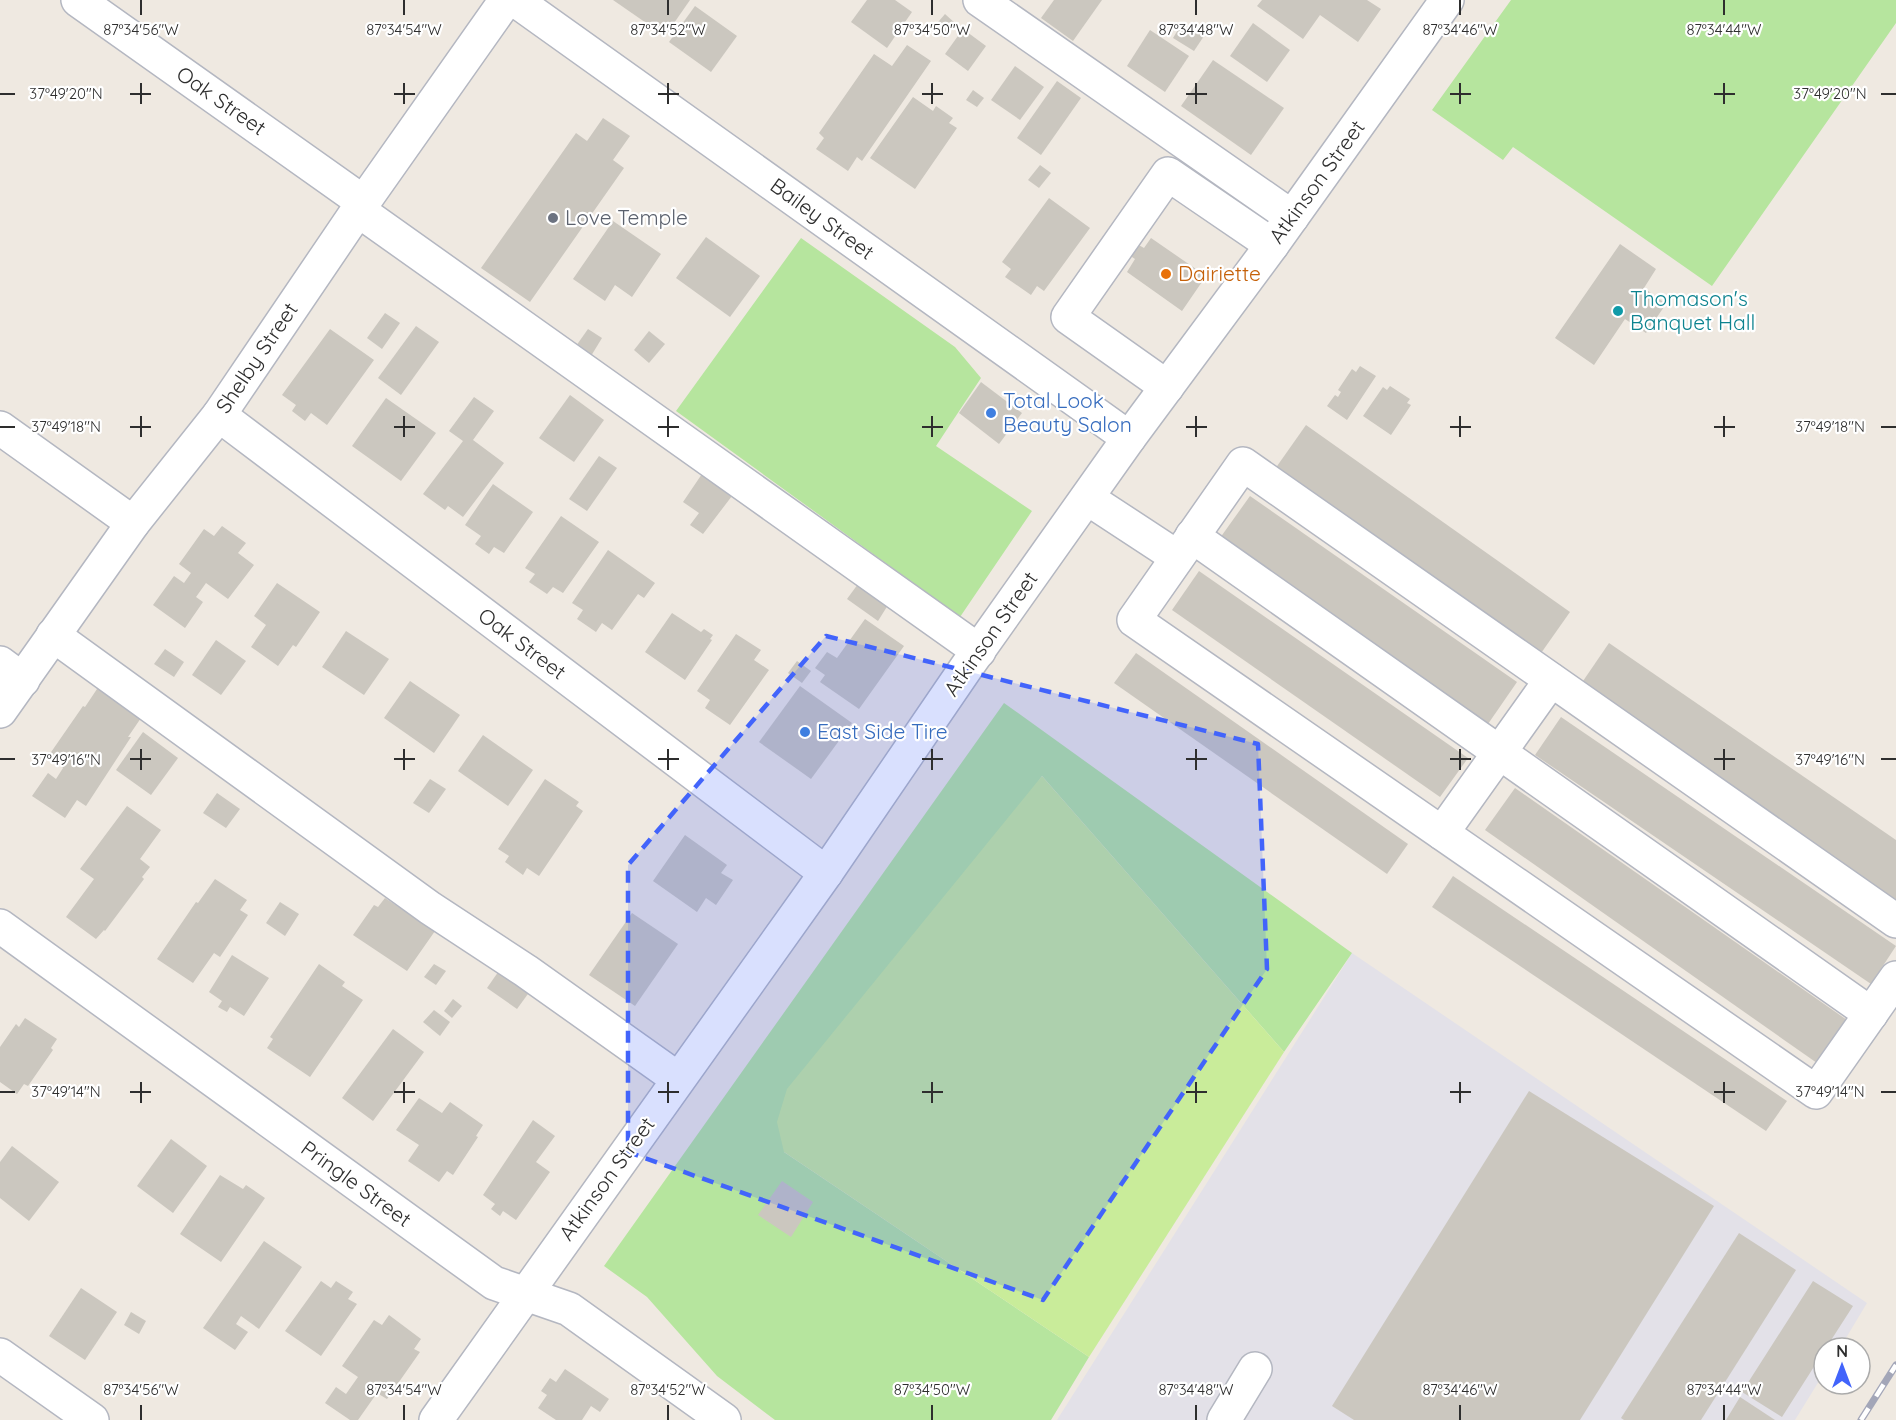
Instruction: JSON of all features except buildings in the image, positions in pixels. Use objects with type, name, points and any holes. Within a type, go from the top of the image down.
[{"type":"street","name":"Oak Street","points":[[78,0],[979,651]]},
{"type":"street","name":"Shelby Street","points":[[0,711],[11,671],[53,635],[133,523],[219,415],[361,206],[506,0]]},
{"type":"street","name":"Bailey Street","points":[[515,0],[1129,438]]},
{"type":"street","points":[[980,0],[1292,217]]},
{"type":"street","name":"Atkinson Street","points":[[436,1420],[826,873],[1129,438],[1272,245],[1443,2]]},
{"type":"street","points":[[1167,387],[1068,317],[1168,174],[1272,245]]},
{"type":"street","name":"Oak Street","points":[[219,415],[826,873]]},
{"type":"street","points":[[0,428],[133,523]]},
{"type":"street","points":[[1896,921],[1244,464],[1134,620],[1816,1092],[1896,978]]},
{"type":"street","points":[[1087,498],[1184,546],[1499,752],[1871,1014]]},
{"type":"street","points":[[53,635],[429,908],[526,971],[678,1079]]},
{"type":"street","points":[[1442,833],[1551,680]]},
{"type":"street","name":"Pringle Street","points":[[0,926],[494,1283],[569,1309],[724,1420]]},
{"type":"street","points":[[0,1355],[92,1420]]},
{"type":"street","points":[[1224,1420],[1255,1369]]},
{"type":"highlighted area","points":[[826,636],[1258,744],[1267,969],[1043,1300],[628,1152],[628,865]]},
{"type":"shaded area","points":[[1352,953],[1867,1303],[1847,1336],[1812,1336],[1812,1392],[1795,1420],[1057,1420]]},
{"type":"green space","points":[[1511,0],[1896,0],[1896,23],[1712,286],[1513,147],[1503,160],[1432,110]]},
{"type":"green space","points":[[801,238],[955,347],[981,378],[936,446],[1032,511],[960,617],[676,411]]},
{"type":"green space","points":[[1004,703],[1352,953],[1284,1052],[1042,776],[784,1152],[1089,1357],[1051,1420],[775,1420],[717,1376],[647,1297],[604,1266]]},
{"type":"green space","points":[[1042,776],[1284,1052],[1089,1357],[784,1152],[777,1122],[787,1089]]},
{"type":"railway","points":[[1861,1420],[1896,1365]]},
{"type":"place","name":"Love Temple","points":[[553,218]]},
{"type":"place","name":"Dairiette","points":[[1166,274]]},
{"type":"place","name":"Thomason's Banquet Hall","points":[[1618,311]]},
{"type":"place","name":"Total Look Beauty Salon","points":[[991,413]]},
{"type":"place","name":"East Side Tire","points":[[805,732]]}]
